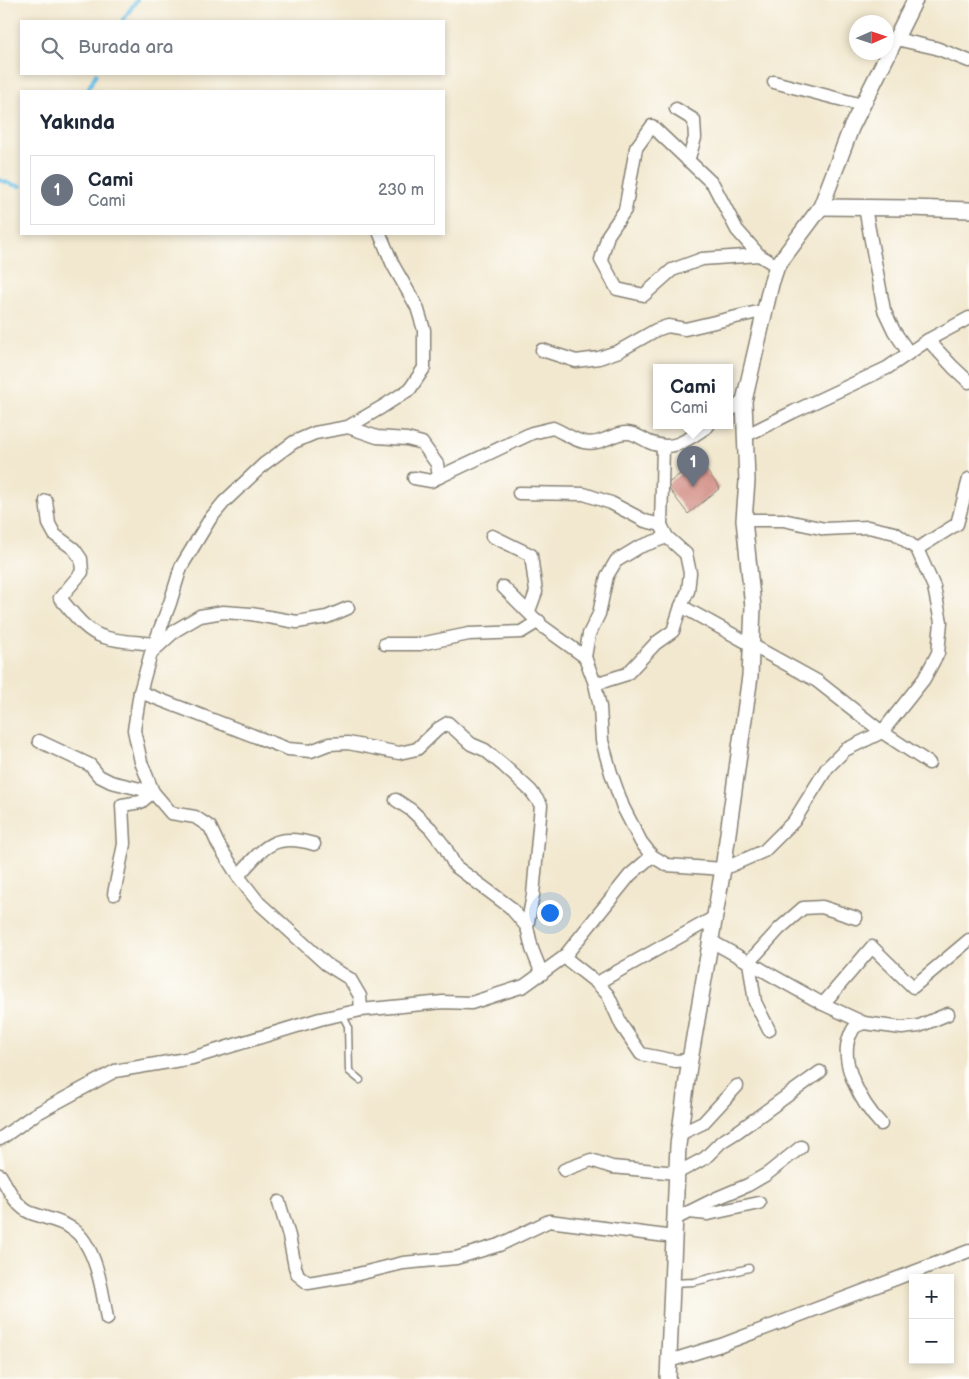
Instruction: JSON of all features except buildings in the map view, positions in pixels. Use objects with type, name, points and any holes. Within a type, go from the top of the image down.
[{"type":"street","points":[[668,1379],[680,1134],[690,1060],[723,869],[750,676],[753,607],[744,520],[747,482],[744,401],[771,284],[777,266],[821,207],[850,128],[915,0]]},
{"type":"street","points":[[896,39],[936,48],[969,61]]},
{"type":"street","points":[[774,82],[862,105]]},
{"type":"street","points":[[676,109],[694,120],[695,138],[688,161]]},
{"type":"street","points":[[759,255],[702,259],[672,270],[644,295],[617,289],[601,260],[608,235],[625,210],[636,148],[652,126],[713,184],[737,230],[759,255],[777,266]]},
{"type":"street","points":[[821,207],[969,210]]},
{"type":"street","points":[[865,208],[884,310],[894,331],[909,353]]},
{"type":"street","points":[[361,1010],[360,996],[350,979],[326,964],[260,902],[238,876],[210,827],[195,817],[171,813],[153,792],[142,762],[134,730],[140,692],[152,648],[170,603],[181,567],[210,519],[224,502],[264,464],[294,442],[315,433],[348,427],[410,389],[424,368],[424,330],[417,307],[393,266],[380,235]]},
{"type":"street","points":[[542,350],[576,361],[599,358],[620,351],[656,330],[668,326],[685,329],[692,328],[766,310]]},
{"type":"street","points":[[745,436],[887,368],[928,340],[969,318]]},
{"type":"street","points":[[928,340],[952,367],[969,382]]},
{"type":"street","points":[[733,408],[744,401]]},
{"type":"street","points":[[348,427],[377,437],[407,439],[422,443],[437,464],[439,477]]},
{"type":"street","points":[[414,478],[431,481],[532,433],[553,428],[578,441],[593,444],[618,434],[630,432],[648,442],[663,447],[680,444],[703,429]]},
{"type":"street","points":[[595,684],[627,674],[656,643],[674,631],[688,592],[690,573],[686,554],[667,537],[660,524],[663,447]]},
{"type":"street","points":[[917,549],[957,524],[969,479]]},
{"type":"street","points":[[519,493],[584,494],[611,502],[645,521],[660,524]]},
{"type":"street","points":[[46,502],[48,524],[55,535],[74,549],[81,559],[82,572],[60,598],[85,625],[103,637],[152,648],[176,630],[200,616],[223,612],[251,614],[297,622],[327,617],[348,608]]},
{"type":"street","points":[[667,537],[639,547],[616,561],[607,576],[599,614],[589,634],[585,657],[595,684],[600,708],[602,742],[611,773],[623,807],[641,842],[652,856],[667,865],[723,869],[764,851],[794,821],[827,768],[845,750],[882,732],[924,679],[938,653],[941,622],[934,587],[917,549],[895,533],[868,527],[826,529],[783,520],[744,520]]},
{"type":"street","points":[[492,536],[531,555],[536,592],[529,611]]},
{"type":"street","points":[[503,587],[542,626],[585,657]]},
{"type":"street","points":[[682,606],[817,681],[882,732],[929,763]]},
{"type":"street","points":[[385,644],[420,644],[469,634],[521,632],[539,621]]},
{"type":"street","points":[[140,692],[288,749],[311,751],[329,744],[348,743],[399,753],[418,749],[438,729],[448,723],[471,744],[485,750],[504,766],[531,791],[541,805],[527,927],[532,949],[542,974]]},
{"type":"street","points":[[39,742],[90,765],[99,776],[111,782],[153,792]]},
{"type":"street","points":[[114,894],[124,844],[122,805],[141,802],[153,792]]},
{"type":"street","points":[[396,800],[411,810],[431,829],[445,847],[455,866],[510,907],[527,927]]},
{"type":"street","points":[[238,876],[259,853],[270,845],[283,840],[300,840],[314,844]]},
{"type":"street","points":[[0,1139],[34,1115],[115,1071],[192,1058],[361,1010],[443,1002],[470,1002],[524,986],[564,957],[630,876],[652,856]]},
{"type":"street","points":[[749,962],[779,929],[803,908],[822,907],[856,918]]},
{"type":"street","points":[[597,983],[715,917]]},
{"type":"street","points":[[711,941],[823,1004],[864,1023],[902,1028],[919,1026],[948,1014]]},
{"type":"street","points":[[823,1004],[872,947],[913,987],[968,943]]},
{"type":"street","points":[[564,957],[597,983],[608,995],[622,1026],[641,1054],[676,1061],[690,1060]]},
{"type":"street","points":[[749,962],[755,1002],[769,1030]]},
{"type":"street","points":[[864,1023],[854,1028],[848,1041],[846,1052],[850,1071],[858,1090],[869,1112],[881,1124]]},
{"type":"street","points":[[564,1170],[591,1160],[612,1166],[677,1173],[705,1158],[721,1142],[820,1072]]},
{"type":"street","points":[[680,1134],[703,1123],[737,1086]]},
{"type":"street","points":[[675,1219],[717,1198],[748,1186],[767,1174],[802,1146]]},
{"type":"street","points":[[0,1175],[20,1205],[30,1213],[46,1217],[72,1228],[84,1241],[100,1277],[107,1319]]},
{"type":"street","points":[[279,1202],[289,1236],[295,1267],[298,1275],[308,1282],[350,1276],[403,1263],[456,1258],[499,1245],[549,1221],[674,1237]]},
{"type":"street","points":[[689,1212],[708,1214],[759,1204]]},
{"type":"street","points":[[669,1361],[729,1342],[969,1250]]},
{"type":"lane","points":[[342,1014],[348,1026],[348,1072],[360,1080]]},
{"type":"lane","points":[[672,1283],[694,1282],[749,1268]]},
{"type":"waterway","points":[[123,20],[137,0]]},
{"type":"waterway","points":[[88,90],[95,75]]},
{"type":"waterway","points":[[0,180],[20,186]]},
{"type":"place","name":"Cami","points":[[693,487]]}]
